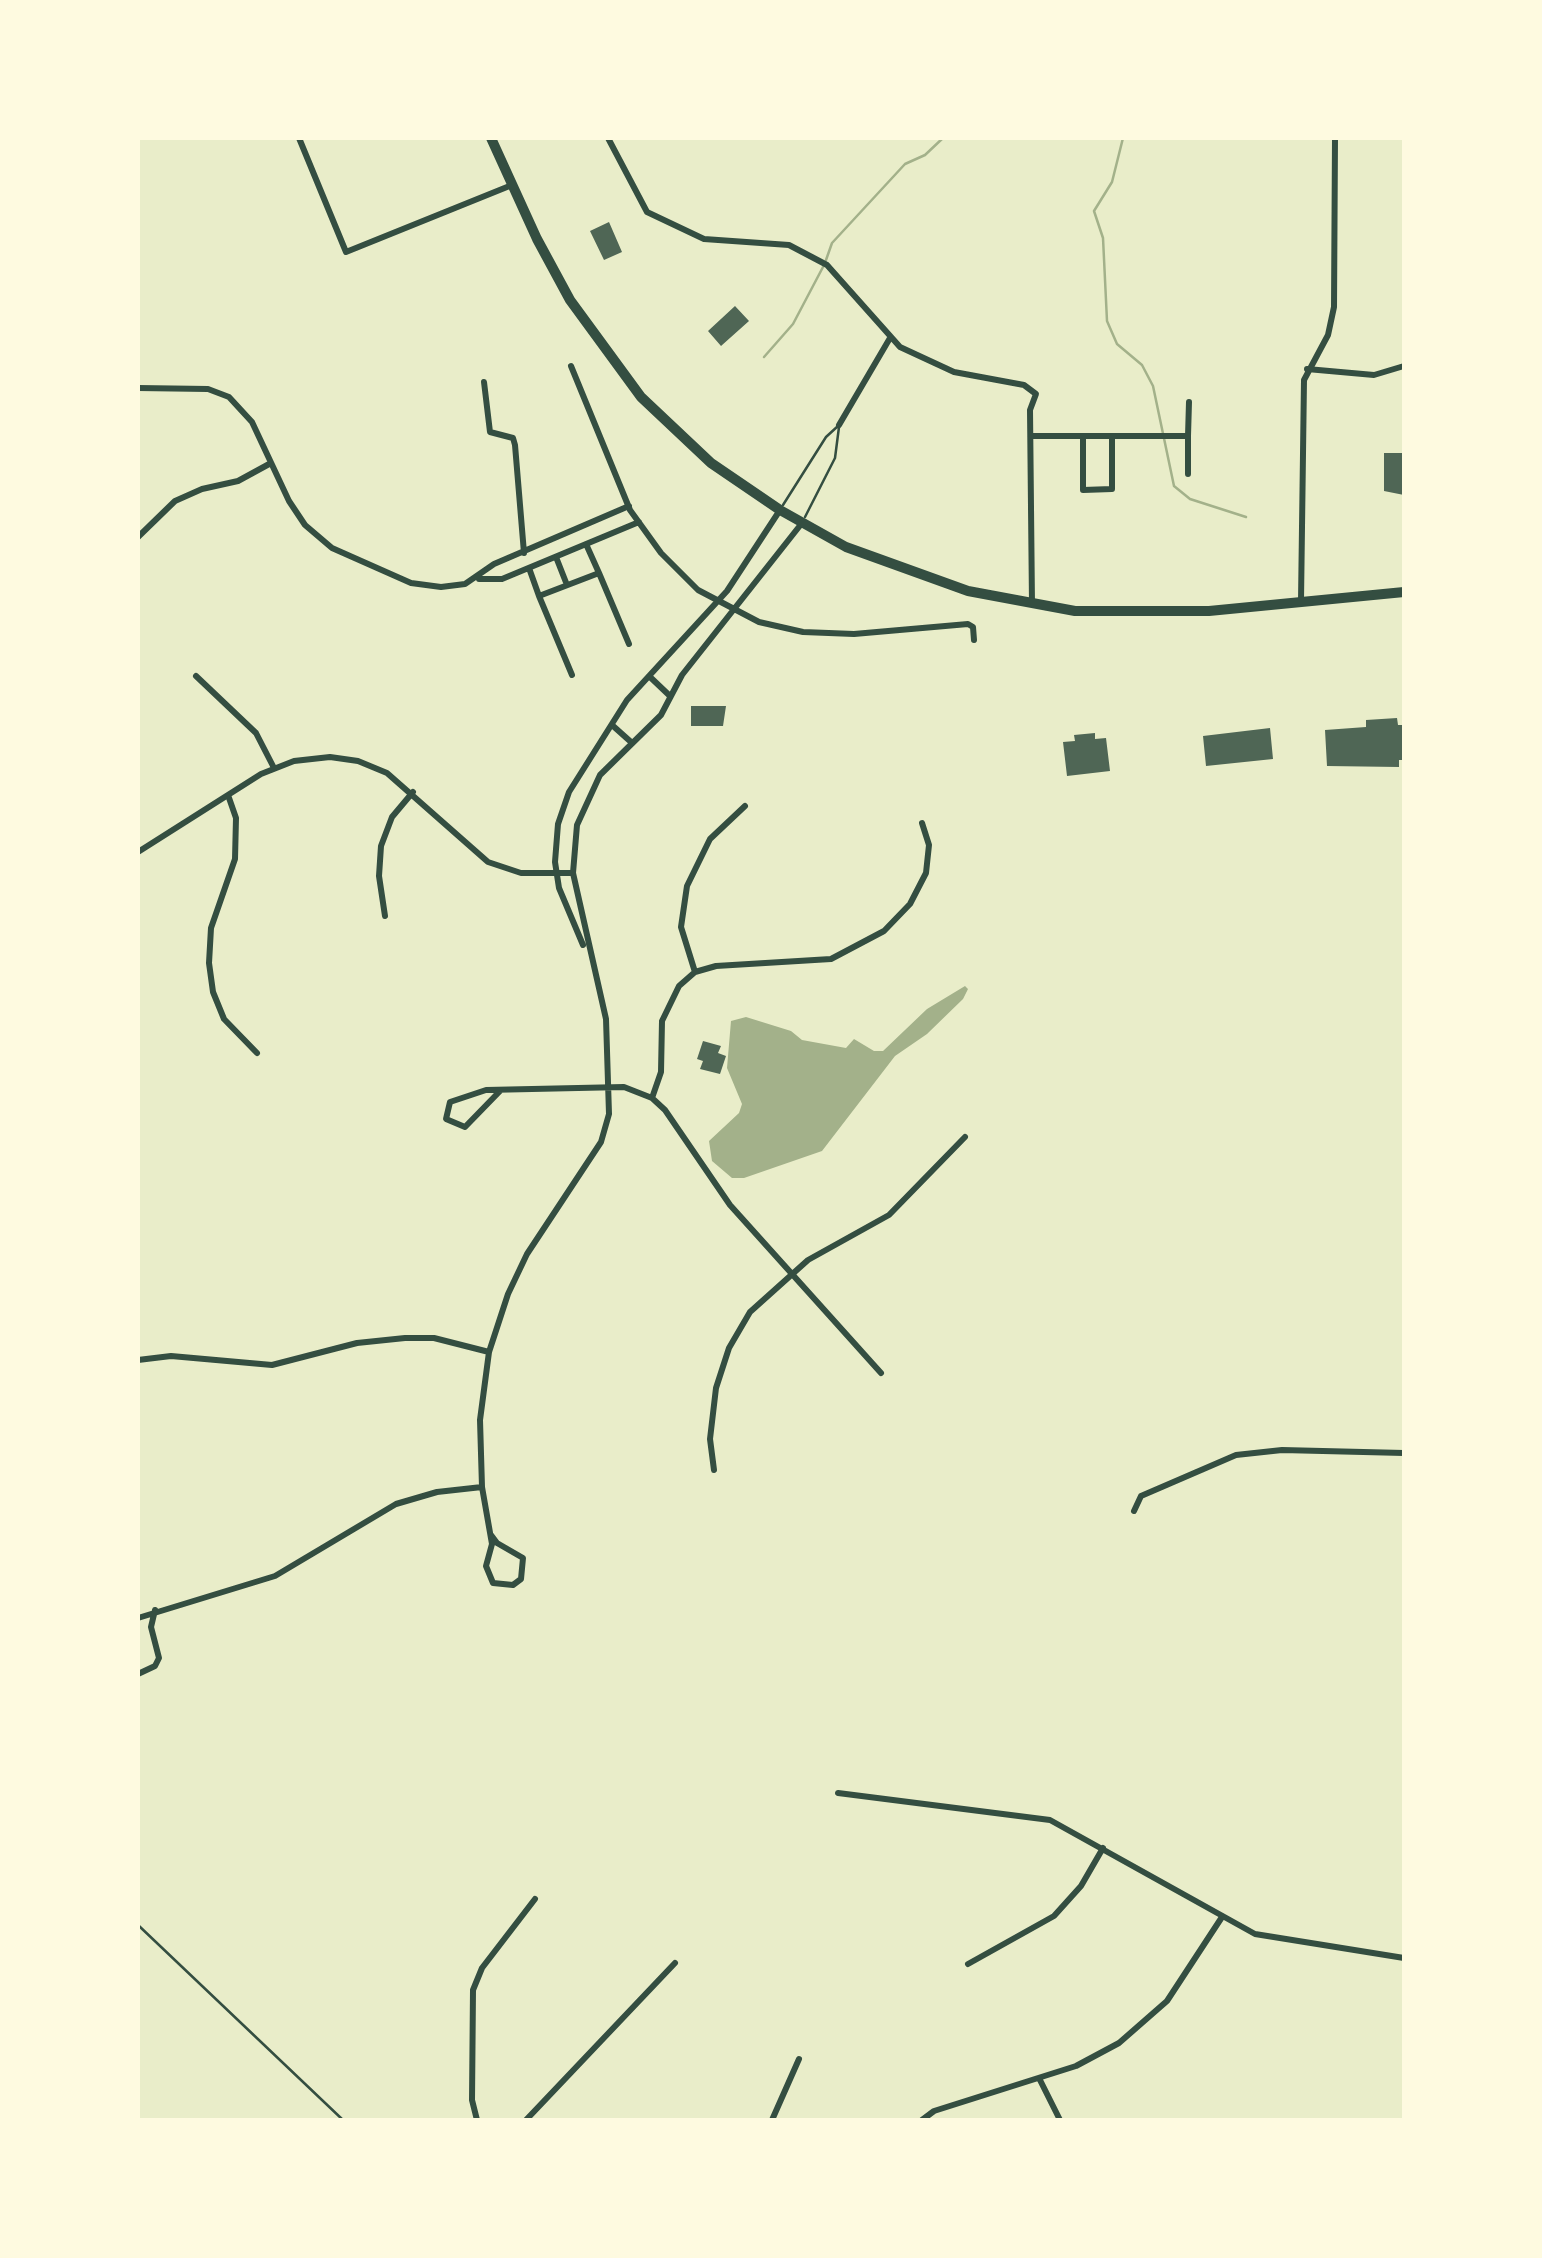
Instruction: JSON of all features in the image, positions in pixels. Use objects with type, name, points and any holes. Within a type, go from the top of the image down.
[{"type":"main road","points":[[491,138],[570,300],[614,366],[672,431],[780,510],[887,565],[968,591],[1032,604],[1124,614],[1404,592]]},
{"type":"street","points":[[298,138],[346,252],[512,186]]},
{"type":"street","points":[[608,138],[646,212],[687,234],[721,240],[765,240],[804,252],[827,265],[900,347],[954,372],[1024,385],[1036,394],[1030,410],[1032,604]]},
{"type":"street","points":[[1301,602],[1306,369],[1328,335],[1334,306],[1335,138]]},
{"type":"street","points":[[839,425],[890,338]]},
{"type":"street","points":[[571,366],[629,506],[679,573],[718,603],[772,627],[830,634],[968,624],[973,627],[974,640]]},
{"type":"street","points":[[1306,369],[1374,375],[1404,366]]},
{"type":"street","points":[[484,382],[490,432],[513,438],[515,445],[524,552]]},
{"type":"street","points":[[138,388],[208,390],[229,397],[252,422],[294,511],[332,548],[428,586],[459,586],[478,579],[494,564],[629,506]]},
{"type":"street","points":[[1188,474],[1189,402]]},
{"type":"street","points":[[1031,436],[1188,436]]},
{"type":"street","points":[[1083,436],[1083,490],[1112,489],[1112,436]]},
{"type":"street","points":[[138,537],[175,501],[202,489],[238,481],[271,463]]},
{"type":"street","points":[[593,964],[557,874],[555,843],[563,806],[627,700],[718,603],[780,510]]},
{"type":"street","points":[[478,579],[496,580],[639,522]]},
{"type":"street","points":[[492,1535],[497,1543],[523,1558],[522,1579],[513,1585],[493,1583],[488,1576],[492,1535],[482,1487],[480,1420],[489,1352],[508,1294],[527,1254],[601,1142],[611,1087],[606,1018],[573,873],[577,825],[589,793],[661,715],[670,696],[802,522]]},
{"type":"street","points":[[586,544],[628,644]]},
{"type":"street","points":[[538,546],[545,562]]},
{"type":"street","points":[[556,557],[567,585]]},
{"type":"street","points":[[528,568],[572,675]]},
{"type":"street","points":[[539,596],[599,573]]},
{"type":"street","points":[[196,676],[256,733],[274,768]]},
{"type":"street","points":[[650,676],[670,696]]},
{"type":"street","points":[[612,726],[632,742]]},
{"type":"street","points":[[138,852],[274,768],[312,758],[346,758],[387,773],[413,792],[488,862],[521,873],[573,873]]},
{"type":"street","points":[[385,916],[379,876],[381,846],[392,817],[413,792]]},
{"type":"street","points":[[228,794],[236,818],[236,860],[212,928],[209,962],[224,1019],[258,1053]]},
{"type":"street","points":[[694,972],[681,927],[687,886],[710,839],[745,806]]},
{"type":"street","points":[[652,1098],[661,1072],[660,1032],[666,1006],[694,972],[738,962],[795,964],[831,959],[884,931],[910,904],[926,873],[928,845],[922,823]]},
{"type":"street","points":[[500,1091],[465,1127],[446,1120],[450,1102],[468,1094],[500,1091],[611,1087],[636,1090],[652,1098],[666,1110],[720,1192],[881,1373]]},
{"type":"street","points":[[714,1470],[710,1450],[713,1406],[729,1348],[750,1312],[790,1274],[889,1215],[965,1137]]},
{"type":"street","points":[[138,1360],[171,1356],[272,1365],[356,1343],[405,1338],[434,1338],[489,1352]]},
{"type":"street","points":[[1134,1511],[1141,1496],[1236,1455],[1282,1450],[1404,1453]]},
{"type":"street","points":[[138,1618],[156,1609],[276,1576],[396,1504],[437,1492],[482,1487]]},
{"type":"street","points":[[138,1674],[155,1666],[159,1658],[151,1626],[156,1609]]},
{"type":"street","points":[[838,1793],[1040,1818],[1066,1826],[1222,1917],[1273,1939],[1404,1958]]},
{"type":"street","points":[[968,1964],[1054,1916],[1081,1886],[1103,1848]]},
{"type":"street","points":[[477,2120],[472,2100],[473,1990],[482,1968],[535,1899]]},
{"type":"street","points":[[922,2120],[934,2110],[1098,2056],[1158,2012],[1222,1917]]},
{"type":"street","points":[[526,2120],[675,1964]]},
{"type":"street","points":[[772,2120],[799,2059]]},
{"type":"street","points":[[1040,2078],[1060,2120]]},
{"type":"lane","points":[[780,510],[826,437],[839,425]]},
{"type":"lane","points":[[802,522],[835,458],[839,425]]},
{"type":"path","points":[[138,1926],[344,2120]]},
{"type":"shaded area","points":[[965,986],[968,989],[963,999],[927,1034],[895,1056],[822,1151],[744,1178],[732,1178],[712,1161],[709,1141],[739,1113],[742,1104],[727,1068],[731,1021],[746,1017],[791,1031],[802,1040],[846,1048],[854,1039],[874,1051],[883,1051],[927,1009]]},
{"type":"building","points":[[609,222],[622,252],[604,260],[590,231]]},
{"type":"building","points":[[735,306],[749,321],[721,346],[708,331]]},
{"type":"building","points":[[1384,453],[1404,453],[1404,495],[1384,491]]},
{"type":"building","points":[[691,706],[726,706],[723,726],[691,726]]},
{"type":"building","points":[[1397,718],[1398,725],[1404,725],[1404,760],[1399,760],[1399,767],[1327,766],[1325,730],[1366,727],[1366,720]]},
{"type":"building","points":[[1270,728],[1273,759],[1206,766],[1203,736]]},
{"type":"building","points":[[1095,733],[1095,739],[1106,738],[1110,771],[1067,776],[1063,742],[1075,741],[1074,735]]},
{"type":"building","points":[[703,1041],[721,1046],[718,1053],[726,1056],[720,1074],[700,1069],[703,1061],[697,1059]]},
{"type":"waterway","points":[[826,260],[832,243],[905,164],[925,155],[943,138]]},
{"type":"waterway","points":[[1123,138],[1112,182],[1094,211],[1103,238],[1107,321],[1117,344],[1142,365],[1153,386],[1174,486],[1190,499],[1246,517]]},
{"type":"waterway","points":[[764,357],[793,324],[823,267]]}]
